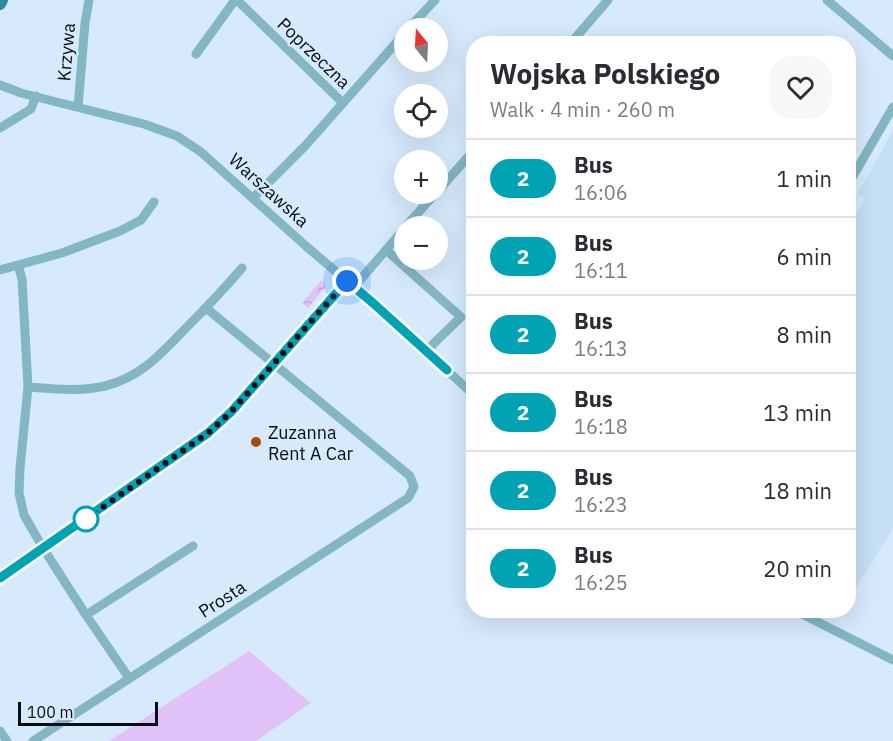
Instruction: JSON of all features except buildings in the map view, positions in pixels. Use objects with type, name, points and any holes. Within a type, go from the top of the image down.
[{"type":"street","name":"Krzywa","points":[[78,107],[89,0]]},
{"type":"street","points":[[196,54],[236,0]]},
{"type":"street","name":"Poprzeczna","points":[[236,0],[343,103]]},
{"type":"street","points":[[418,18],[435,0]]},
{"type":"street","points":[[577,36],[608,0]]},
{"type":"street","points":[[827,0],[893,56]]},
{"type":"street","points":[[253,198],[305,146],[394,45]]},
{"type":"street","name":"Warszawska","points":[[0,85],[21,93],[144,124],[177,136],[201,152],[466,388]]},
{"type":"street","points":[[0,128],[31,109],[36,96]]},
{"type":"street","points":[[856,171],[893,107]]},
{"type":"street","points":[[448,180],[466,159]]},
{"type":"street","points":[[0,270],[62,253],[120,231],[141,220],[154,202]]},
{"type":"street","points":[[416,216],[426,204]]},
{"type":"street","points":[[0,578],[208,433],[231,412],[273,364],[394,241]]},
{"type":"street","points":[[386,250],[461,318],[426,351]]},
{"type":"street","points":[[18,265],[22,279],[28,387],[19,493],[24,514],[86,615],[129,678]]},
{"type":"street","points":[[28,387],[80,390],[105,386],[129,377],[152,363],[242,268]]},
{"type":"street","points":[[206,308],[273,364]]},
{"type":"street","name":"Prosta","points":[[33,741],[408,498],[414,487],[410,476],[273,364]]},
{"type":"street","points":[[86,615],[193,546]]},
{"type":"street","points":[[810,618],[893,660]]},
{"type":"street","points":[[0,732],[7,741]]},
{"type":"shaded area","points":[[893,130],[893,529],[856,588],[856,213],[865,198],[857,195]]},
{"type":"green space","points":[[321,280],[326,286],[308,308],[303,304],[304,301]]},
{"type":"green space","points":[[249,651],[311,703],[256,741],[109,741]]},
{"type":"bus line","name":"2","points":[[0,578],[208,433],[231,412],[347,281],[447,370]]},
{"type":"place","name":"Zuzanna Rent A Car","points":[[256,442]]},
{"type":"route","points":[[86,519],[219,423],[347,281]]}]
